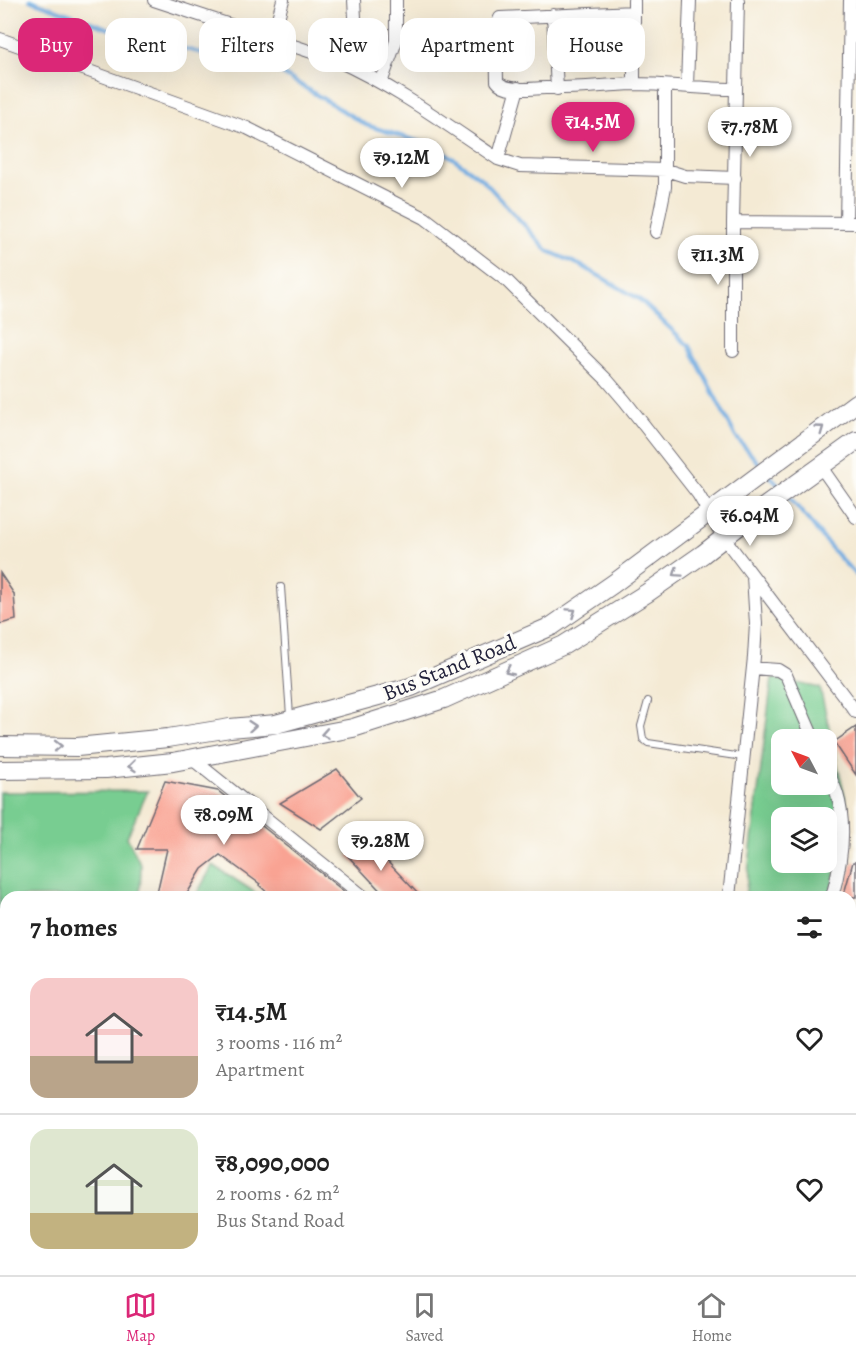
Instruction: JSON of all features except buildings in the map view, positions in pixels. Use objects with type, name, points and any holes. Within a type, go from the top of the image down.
[{"type":"main road","name":"Bus Stand Road","points":[[0,746],[77,747],[276,724],[411,687],[552,626],[613,584],[856,403]]},
{"type":"main road","name":"Bus Stand Road","points":[[0,770],[106,769],[191,758],[353,729],[444,699],[564,645],[647,593],[855,442]]},
{"type":"street","points":[[154,0],[174,3],[214,18]]},
{"type":"street","points":[[278,18],[283,0]]},
{"type":"street","points":[[354,0],[355,18]]},
{"type":"street","points":[[381,83],[396,41],[396,0]]},
{"type":"street","points":[[687,86],[690,0]]},
{"type":"street","points":[[733,351],[733,222],[738,0]]},
{"type":"street","points":[[733,222],[851,223],[850,0]]},
{"type":"street","points":[[634,84],[634,6],[553,15],[505,16],[498,22],[496,27],[497,81],[504,87],[556,89],[634,84],[687,86],[697,89],[736,89]]},
{"type":"street","points":[[553,15],[556,89]]},
{"type":"street","points":[[0,39],[247,128],[425,218],[507,281],[607,380],[691,485],[716,508],[724,538],[856,712]]},
{"type":"street","points":[[362,72],[498,159],[520,166],[666,170],[685,176],[735,178]]},
{"type":"street","points":[[656,232],[665,187],[665,86]]},
{"type":"street","points":[[498,159],[518,88]]},
{"type":"street","points":[[821,467],[856,518]]},
{"type":"street","points":[[730,891],[753,668],[756,624],[753,575]]},
{"type":"street","points":[[753,668],[778,670],[786,675],[809,729]]},
{"type":"street","points":[[191,758],[357,891]]},
{"type":"street","points":[[833,891],[841,853],[837,795]]},
{"type":"lane","points":[[281,587],[291,720]]},
{"type":"lane","points":[[648,701],[641,726],[642,739],[648,743],[743,757]]},
{"type":"green space","points":[[772,678],[820,688],[829,729],[771,729],[771,795],[837,795],[837,762],[848,810],[837,863],[837,807],[771,807],[771,873],[835,873],[831,891],[746,891]]},
{"type":"green space","points":[[148,791],[127,837],[141,865],[140,891],[0,891],[0,792]]},
{"type":"green space","points":[[213,865],[253,891],[198,891]]},
{"type":"waterway","points":[[30,0],[118,32],[281,73],[366,125],[439,148],[483,180],[548,251],[582,266],[639,299],[689,346],[736,437],[762,467]]},
{"type":"waterway","points":[[769,475],[782,489]]},
{"type":"waterway","points":[[789,497],[856,575]]}]
